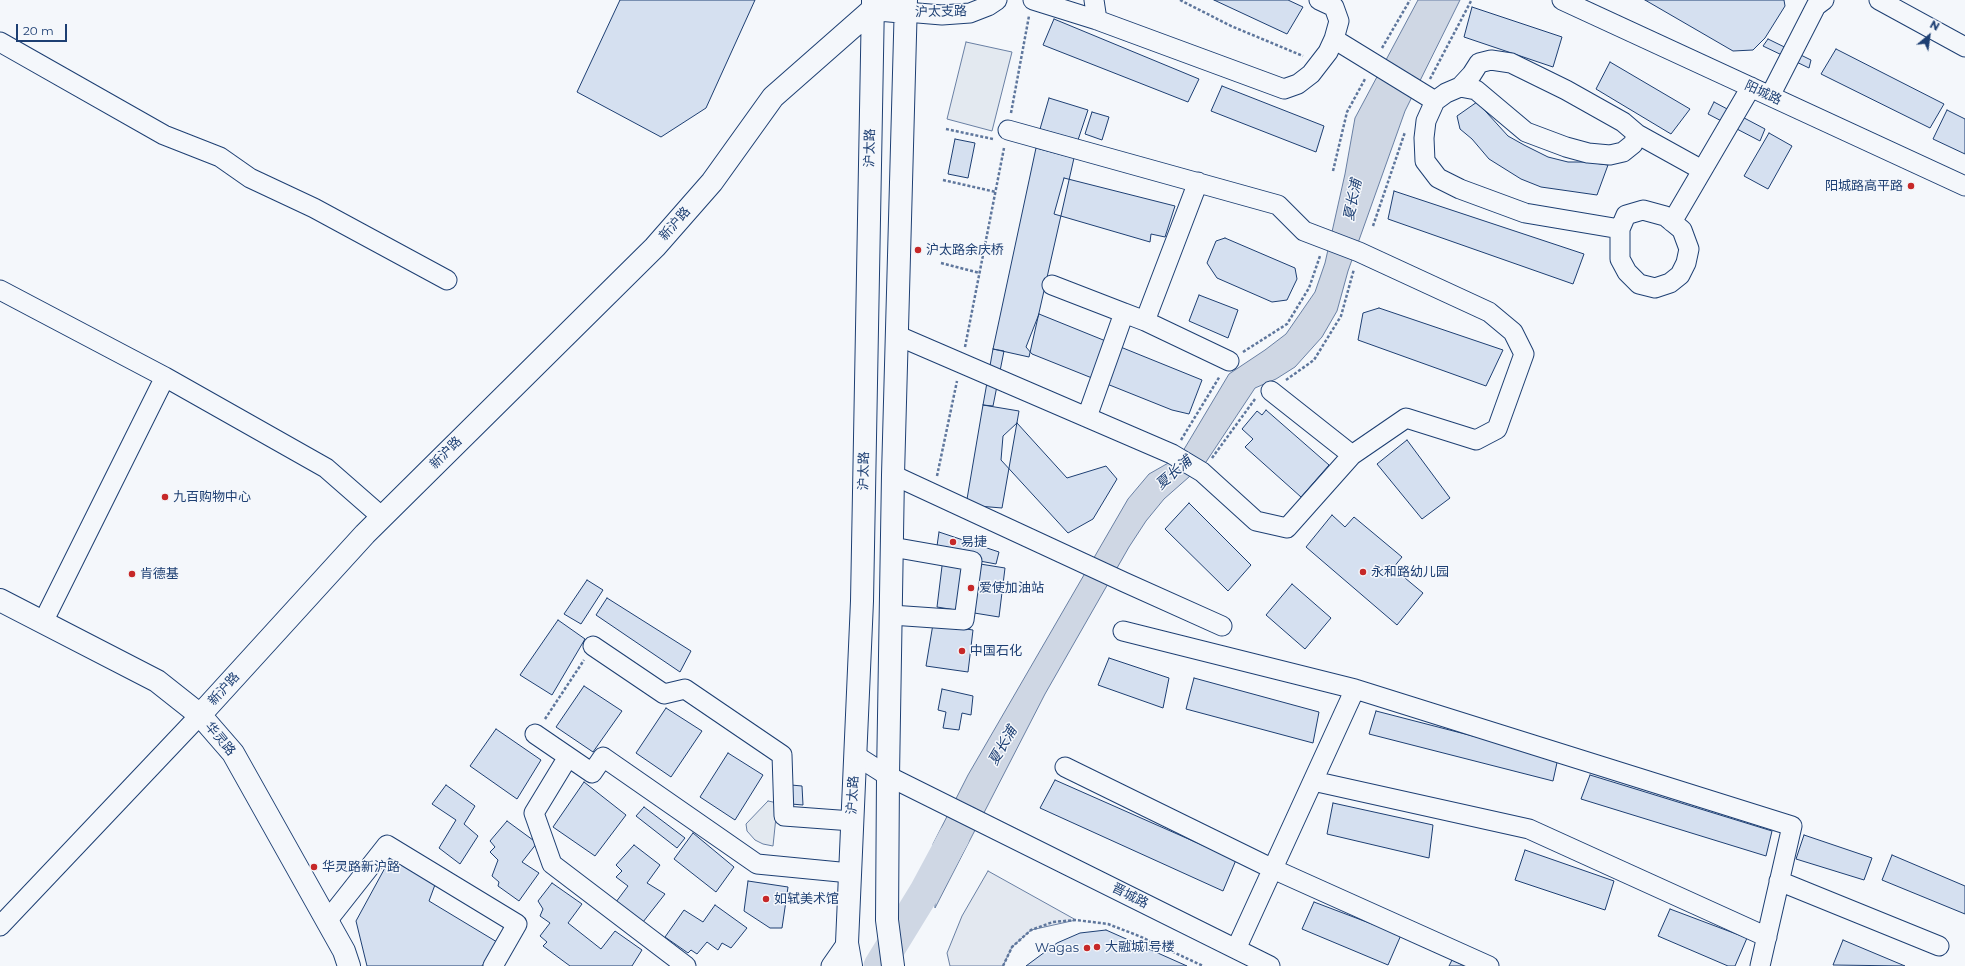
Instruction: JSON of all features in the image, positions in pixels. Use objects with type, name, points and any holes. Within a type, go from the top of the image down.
[{"type":"main road","points":[[873,5],[906,6],[896,335],[888,776],[887,920],[893,966]]},
{"type":"main road","name":"新沪路","points":[[200,715],[382,517],[655,247],[712,182],[773,97],[873,5]]},
{"type":"main road","name":"沪太路","points":[[851,966],[847,943],[862,601],[873,5]]},
{"type":"main road","name":"华灵路","points":[[0,600],[157,681],[200,715],[233,753],[344,951],[349,966]]},
{"type":"street","name":"沪太支路","points":[[906,6],[942,15],[970,13],[988,6],[997,0]]},
{"type":"street","points":[[1094,0],[1097,20]]},
{"type":"street","name":"阳城路","points":[[1562,0],[1965,186]]},
{"type":"street","points":[[1770,96],[1816,6],[1824,0]]},
{"type":"street","points":[[1879,0],[1965,47]]},
{"type":"street","points":[[1031,8],[1097,20],[1284,89],[1298,84],[1311,74],[1334,39],[1339,21],[1331,2]]},
{"type":"street","points":[[1334,39],[1429,97],[1446,93],[1460,87],[1472,74],[1479,63],[1490,60],[1511,63],[1566,90],[1623,122],[1637,134],[1702,170]]},
{"type":"street","points":[[0,42],[164,135],[220,157],[250,178],[314,208],[447,280]]},
{"type":"street","points":[[1460,87],[1476,90],[1526,132],[1566,147],[1588,153],[1610,155],[1623,152],[1633,144],[1637,134]]},
{"type":"street","points":[[1672,222],[1751,87]]},
{"type":"street","points":[[1429,97],[1424,138],[1425,161],[1438,178],[1460,189],[1525,213],[1620,229]]},
{"type":"street","points":[[896,335],[962,362],[1172,454],[1202,472],[1256,521],[1287,528],[1352,455],[1406,418],[1476,440],[1497,429],[1524,354],[1513,332],[1489,312],[1359,252],[1304,231],[1278,205],[1198,182],[1007,136]]},
{"type":"street","points":[[1145,321],[1198,182]]},
{"type":"street","points":[[1643,210],[1665,216],[1682,230],[1689,249],[1686,263],[1680,275],[1670,283],[1655,288],[1639,284],[1627,272],[1620,259],[1620,229],[1626,215],[1643,210]]},
{"type":"street","points":[[1052,285],[1145,321],[1229,361]]},
{"type":"street","points":[[0,290],[165,377],[326,468],[382,517]]},
{"type":"street","points":[[1088,417],[1124,314]]},
{"type":"street","points":[[43,622],[165,377]]},
{"type":"street","points":[[1271,391],[1352,455]]},
{"type":"street","points":[[893,475],[1222,626]]},
{"type":"street","points":[[891,615],[964,620],[972,561],[892,547]]},
{"type":"street","points":[[1123,631],[1355,688],[1792,826],[1760,966]]},
{"type":"street","points":[[593,646],[664,694],[685,689],[782,755],[784,816],[852,821]]},
{"type":"street","points":[[1236,949],[1355,688]]},
{"type":"street","name":"新沪路","points":[[0,926],[200,715]]},
{"type":"street","points":[[535,734],[592,773],[603,757],[757,864],[850,873]]},
{"type":"street","points":[[855,756],[888,776]]},
{"type":"street","points":[[568,757],[534,813],[552,864],[686,966]]},
{"type":"street","points":[[1065,767],[1273,869],[1489,966]]},
{"type":"street","name":"晋城路","points":[[888,776],[1270,966]]},
{"type":"street","points":[[1313,781],[1528,830],[1767,937]]},
{"type":"street","points":[[327,920],[387,845],[517,924],[493,966]]},
{"type":"street","points":[[1779,881],[1939,946]]},
{"type":"street","points":[[831,966],[847,943]]},
{"type":"path","points":[[1180,0],[1231,26],[1319,63]]},
{"type":"path","points":[[1333,172],[1347,112],[1410,0]]},
{"type":"path","points":[[934,494],[980,273],[1031,8]]},
{"type":"path","points":[[946,129],[1007,136]]},
{"type":"path","points":[[943,180],[996,192]]},
{"type":"path","points":[[1172,454],[1229,361],[1287,324],[1309,288],[1326,240]]},
{"type":"path","points":[[1202,472],[1259,394],[1271,391],[1314,360],[1341,316],[1359,252]]},
{"type":"path","points":[[941,263],[980,273]]},
{"type":"path","points":[[535,734],[593,646]]},
{"type":"path","points":[[1003,966],[1012,946],[1031,930],[1053,922],[1076,920],[1108,924],[1139,936],[1203,966]]},
{"type":"shaded area","points":[[966,42],[1012,52],[992,131],[947,119]]},
{"type":"shaded area","points":[[768,801],[773,802],[777,807],[773,846],[763,844],[755,840],[747,831],[746,824]]},
{"type":"shaded area","points":[[988,871],[1076,920],[1031,930],[1012,947],[1003,966],[950,966],[947,953],[962,916]]},
{"type":"water","points":[[1418,0],[1460,0],[1405,111],[1348,271],[1337,311],[1322,337],[1295,367],[1276,379],[1255,388],[1206,462],[1164,499],[1146,521],[1129,547],[1045,694],[935,908],[933,844],[968,775],[1128,499],[1149,474],[1170,462],[1183,451],[1229,374],[1286,334],[1315,292],[1325,263],[1345,174],[1355,118]]},
{"type":"building","points":[[620,0],[755,0],[706,108],[661,137],[577,92]]},
{"type":"building","points":[[1214,0],[1288,0],[1303,7],[1287,34]]},
{"type":"building","points":[[1645,0],[1784,0],[1785,6],[1765,38],[1753,50],[1733,51]]},
{"type":"building","points":[[1472,7],[1562,37],[1553,67],[1464,37]]},
{"type":"building","points":[[1054,19],[1199,79],[1188,102],[1043,45]]},
{"type":"building","points":[[1768,39],[1811,60],[1809,68],[1763,46]]},
{"type":"building","points":[[1836,49],[1944,104],[1930,128],[1821,74]]},
{"type":"building","points":[[1610,62],[1690,109],[1671,134],[1596,89]]},
{"type":"building","points":[[1222,86],[1324,126],[1316,152],[1211,111]]},
{"type":"building","points":[[1049,98],[1088,110],[1078,140],[1040,129]]},
{"type":"building","points":[[1477,102],[1508,136],[1548,157],[1568,162],[1588,162],[1608,165],[1597,195],[1541,187],[1521,179],[1489,159],[1472,139],[1460,129],[1457,116]]},
{"type":"building","points":[[1714,102],[1765,129],[1760,141],[1708,114]]},
{"type":"building","points":[[1947,110],[1965,119],[1965,154],[1933,139]]},
{"type":"building","points":[[1092,112],[1109,117],[1102,140],[1085,134]]},
{"type":"building","points":[[1769,133],[1792,146],[1768,189],[1744,176]]},
{"type":"building","points":[[955,139],[975,143],[968,178],[948,174]]},
{"type":"building","points":[[1036,148],[1074,158],[1029,357],[993,349]]},
{"type":"building","points":[[1064,178],[1175,206],[1165,237],[1151,234],[1150,242],[1054,214]]},
{"type":"building","points":[[1394,191],[1584,254],[1573,284],[1388,219]]},
{"type":"building","points":[[1225,238],[1295,268],[1297,279],[1287,300],[1272,302],[1217,278],[1207,263],[1216,241]]},
{"type":"building","points":[[1199,295],[1238,310],[1228,338],[1189,321]]},
{"type":"building","points":[[1379,308],[1503,350],[1486,386],[1358,340],[1363,313]]},
{"type":"building","points":[[1039,314],[1202,380],[1189,414],[1172,410],[1032,354],[1026,347]]},
{"type":"building","points":[[993,349],[1004,351],[993,406],[983,405]]},
{"type":"building","points":[[983,405],[1019,411],[1002,508],[966,505]]},
{"type":"building","points":[[1266,410],[1329,465],[1301,497],[1245,447],[1253,439],[1242,429],[1257,411],[1262,415]]},
{"type":"building","points":[[1017,423],[1067,478],[1106,466],[1117,479],[1093,519],[1068,533],[1001,460],[1003,436]]},
{"type":"building","points":[[1407,440],[1450,498],[1422,519],[1377,464]]},
{"type":"building","points":[[1189,503],[1251,565],[1228,591],[1165,529]]},
{"type":"building","points":[[1332,515],[1345,527],[1354,517],[1402,557],[1393,568],[1423,593],[1397,625],[1306,547]]},
{"type":"building","name":"易捷","points":[[939,532],[999,552],[996,564],[936,553]]},
{"type":"building","name":"爱使加油站","points":[[943,558],[1005,568],[999,617],[937,607]]},
{"type":"building","points":[[587,580],[603,590],[581,624],[564,614]]},
{"type":"building","points":[[1292,584],[1331,618],[1305,649],[1266,615]]},
{"type":"building","points":[[607,598],[691,651],[680,672],[596,615]]},
{"type":"building","points":[[558,620],[585,639],[552,695],[520,675]]},
{"type":"building","points":[[933,624],[973,630],[968,672],[926,666]]},
{"type":"building","points":[[1109,658],[1169,678],[1163,708],[1098,685]]},
{"type":"building","points":[[1194,678],[1319,712],[1313,743],[1186,709]]},
{"type":"building","points":[[584,686],[622,711],[593,752],[556,727]]},
{"type":"building","points":[[942,689],[973,696],[971,715],[962,713],[959,730],[943,728],[946,712],[938,710]]},
{"type":"building","points":[[666,708],[702,731],[671,777],[636,753]]},
{"type":"building","points":[[1376,711],[1558,758],[1553,781],[1369,734]]},
{"type":"building","points":[[496,729],[541,760],[517,799],[470,766]]},
{"type":"building","points":[[728,753],[763,775],[735,820],[700,797]]},
{"type":"building","points":[[1590,775],[1772,831],[1766,856],[1581,799]]},
{"type":"building","points":[[1055,780],[1236,860],[1223,891],[1040,808]]},
{"type":"building","points":[[584,782],[626,815],[595,856],[553,827]]},
{"type":"building","points":[[446,785],[475,806],[464,824],[478,836],[460,864],[439,848],[456,820],[432,804]]},
{"type":"building","points":[[791,785],[802,786],[803,805],[791,804]]},
{"type":"building","points":[[1333,803],[1433,825],[1429,858],[1327,834]]},
{"type":"building","points":[[644,807],[685,838],[677,848],[636,816]]},
{"type":"building","points":[[507,821],[537,843],[522,862],[539,873],[519,901],[498,886],[499,882],[492,876],[498,860],[490,852],[495,847],[490,841]]},
{"type":"building","points":[[693,833],[734,867],[716,892],[674,859]]},
{"type":"building","points":[[1804,835],[1872,858],[1864,880],[1796,859]]},
{"type":"building","points":[[634,845],[660,865],[647,883],[665,894],[643,922],[616,902],[628,886],[616,877],[622,871],[616,865]]},
{"type":"building","points":[[1525,850],[1614,881],[1605,910],[1515,880]]},
{"type":"building","points":[[392,855],[436,882],[429,901],[497,942],[482,966],[367,966],[356,921]]},
{"type":"building","points":[[1892,855],[1965,886],[1965,914],[1882,880]]},
{"type":"building","name":"如轼美术馆","points":[[748,881],[788,887],[782,928],[770,928],[744,911]]},
{"type":"building","points":[[552,883],[582,904],[568,923],[601,949],[615,931],[642,950],[632,966],[570,966],[543,946],[547,942],[540,936],[550,923],[540,916],[543,909],[538,901]]},
{"type":"building","points":[[1314,902],[1401,935],[1388,965],[1302,929]]},
{"type":"building","points":[[715,905],[747,928],[731,948],[722,943],[718,950],[707,942],[697,954],[691,950],[688,953],[665,937],[684,910],[703,922]]},
{"type":"building","points":[[1670,909],[1747,938],[1735,966],[1728,966],[1658,936]]},
{"type":"building","name":"大融城1号楼","points":[[1106,930],[1187,966],[1026,966],[1057,943],[1080,933]]},
{"type":"building","points":[[1843,940],[1905,966],[1833,965]]},
{"type":"building","points":[[1452,960],[1465,966],[1449,966]]},
{"type":"waterway","name":"夏长浦","points":[[879,966],[925,891],[954,837]]},
{"type":"place","name":"阳城路高平路","points":[[1911,186]]},
{"type":"place","name":"沪太路余庆桥","points":[[918,250]]},
{"type":"place","name":"九百购物中心","points":[[165,497]]},
{"type":"place","name":"易捷","points":[[953,542]]},
{"type":"place","name":"永和路幼儿园","points":[[1363,572]]},
{"type":"place","name":"肯德基","points":[[132,574]]},
{"type":"place","name":"爱使加油站","points":[[971,588]]},
{"type":"place","name":"中国石化","points":[[962,651]]},
{"type":"place","name":"华灵路新沪路","points":[[314,867]]},
{"type":"place","name":"如轼美术馆","points":[[766,899]]},
{"type":"place","name":"大融城1号楼","points":[[1097,947]]},
{"type":"place","name":"Wagas","points":[[1087,948]]}]
